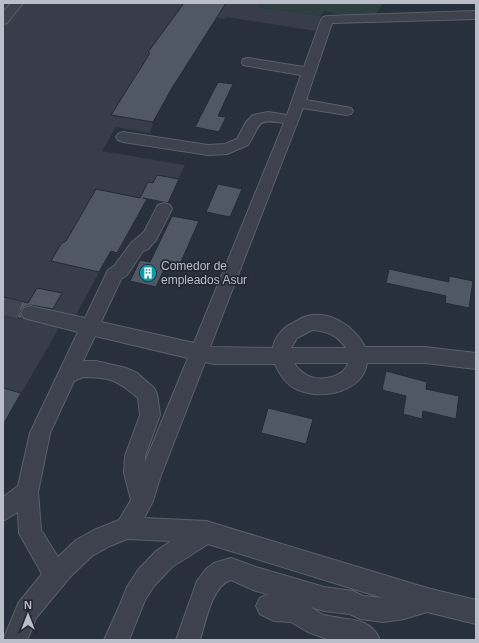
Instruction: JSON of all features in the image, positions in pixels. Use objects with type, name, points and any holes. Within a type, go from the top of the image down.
[{"type":"street","points":[[3,20],[17,3]]},
{"type":"street","points":[[127,528],[142,501],[149,478],[292,120],[327,20],[476,15]]},
{"type":"street","points":[[248,62],[309,72]]},
{"type":"street","points":[[298,103],[346,111]]},
{"type":"street","points":[[123,137],[208,150],[227,149],[243,142],[253,122],[258,118],[268,116],[292,120]]},
{"type":"street","points":[[56,575],[30,534],[27,492],[40,433],[114,275],[121,270],[136,246],[143,245],[147,240],[164,210]]},
{"type":"street","points":[[30,313],[214,356],[425,355],[476,361]]},
{"type":"street","points":[[309,323],[323,323],[335,326],[346,333],[354,342],[358,356],[357,366],[350,377],[338,385],[323,388],[308,385],[294,378],[284,367],[280,356],[282,344],[288,334],[297,327],[309,323]]},
{"type":"street","points":[[67,375],[82,369],[96,369],[130,378],[147,394],[150,415],[135,456],[134,473],[142,501]]},
{"type":"street","points":[[3,510],[27,492]]},
{"type":"street","points":[[15,640],[27,610],[56,575],[84,548],[102,538],[127,528],[206,532],[427,600],[476,612]]},
{"type":"street","points":[[116,640],[130,611],[135,595],[146,578],[164,559],[206,532]]},
{"type":"street","points":[[188,640],[205,589],[214,577],[222,571],[231,569],[256,579],[324,599],[383,610],[404,607],[427,600]]},
{"type":"street","points":[[268,606],[272,608],[294,610],[322,626],[354,631],[362,634],[368,640]]},
{"type":"shaded area","points":[[3,3],[260,3],[259,7],[321,16],[316,31],[226,17],[225,19],[217,18],[176,81],[153,122],[150,133],[116,127],[102,151],[185,165],[167,203],[146,199],[118,254],[110,252],[76,315],[55,311],[54,313],[27,318],[60,326],[3,425]]},
{"type":"shaded area","points":[[260,3],[383,3],[372,21],[324,11],[321,16],[258,7]]},
{"type":"building","points":[[184,3],[226,3],[172,88],[153,122],[111,115],[150,53],[148,52]]},
{"type":"building","points":[[218,82],[233,84],[218,116],[226,117],[219,132],[195,127]]},
{"type":"building","points":[[157,175],[179,179],[168,203],[143,198],[147,199],[117,253],[111,251],[99,272],[51,261],[61,244],[66,241],[96,189],[140,198],[148,182],[153,183]]},
{"type":"building","points":[[218,184],[242,189],[230,217],[206,212]]},
{"type":"building","points":[[172,216],[199,221],[180,264],[168,261],[156,287],[130,281],[140,260],[150,262]]},
{"type":"building","points":[[389,269],[449,282],[449,276],[473,281],[469,308],[445,303],[446,296],[386,283]]},
{"type":"building","points":[[37,288],[62,293],[53,309],[30,305],[24,307],[20,312],[23,319],[3,314],[3,297],[28,303]]},
{"type":"building","points":[[386,371],[427,382],[426,389],[459,396],[456,419],[423,411],[422,419],[403,414],[406,396],[382,390]]},
{"type":"building","points":[[3,388],[21,393],[3,425]]},
{"type":"building","points":[[268,408],[313,419],[306,444],[261,433]]},
{"type":"tunnel","points":[[3,306],[30,313]]},
{"type":"place","name":"Comedor de empleados Asur","points":[[148,273]]}]
